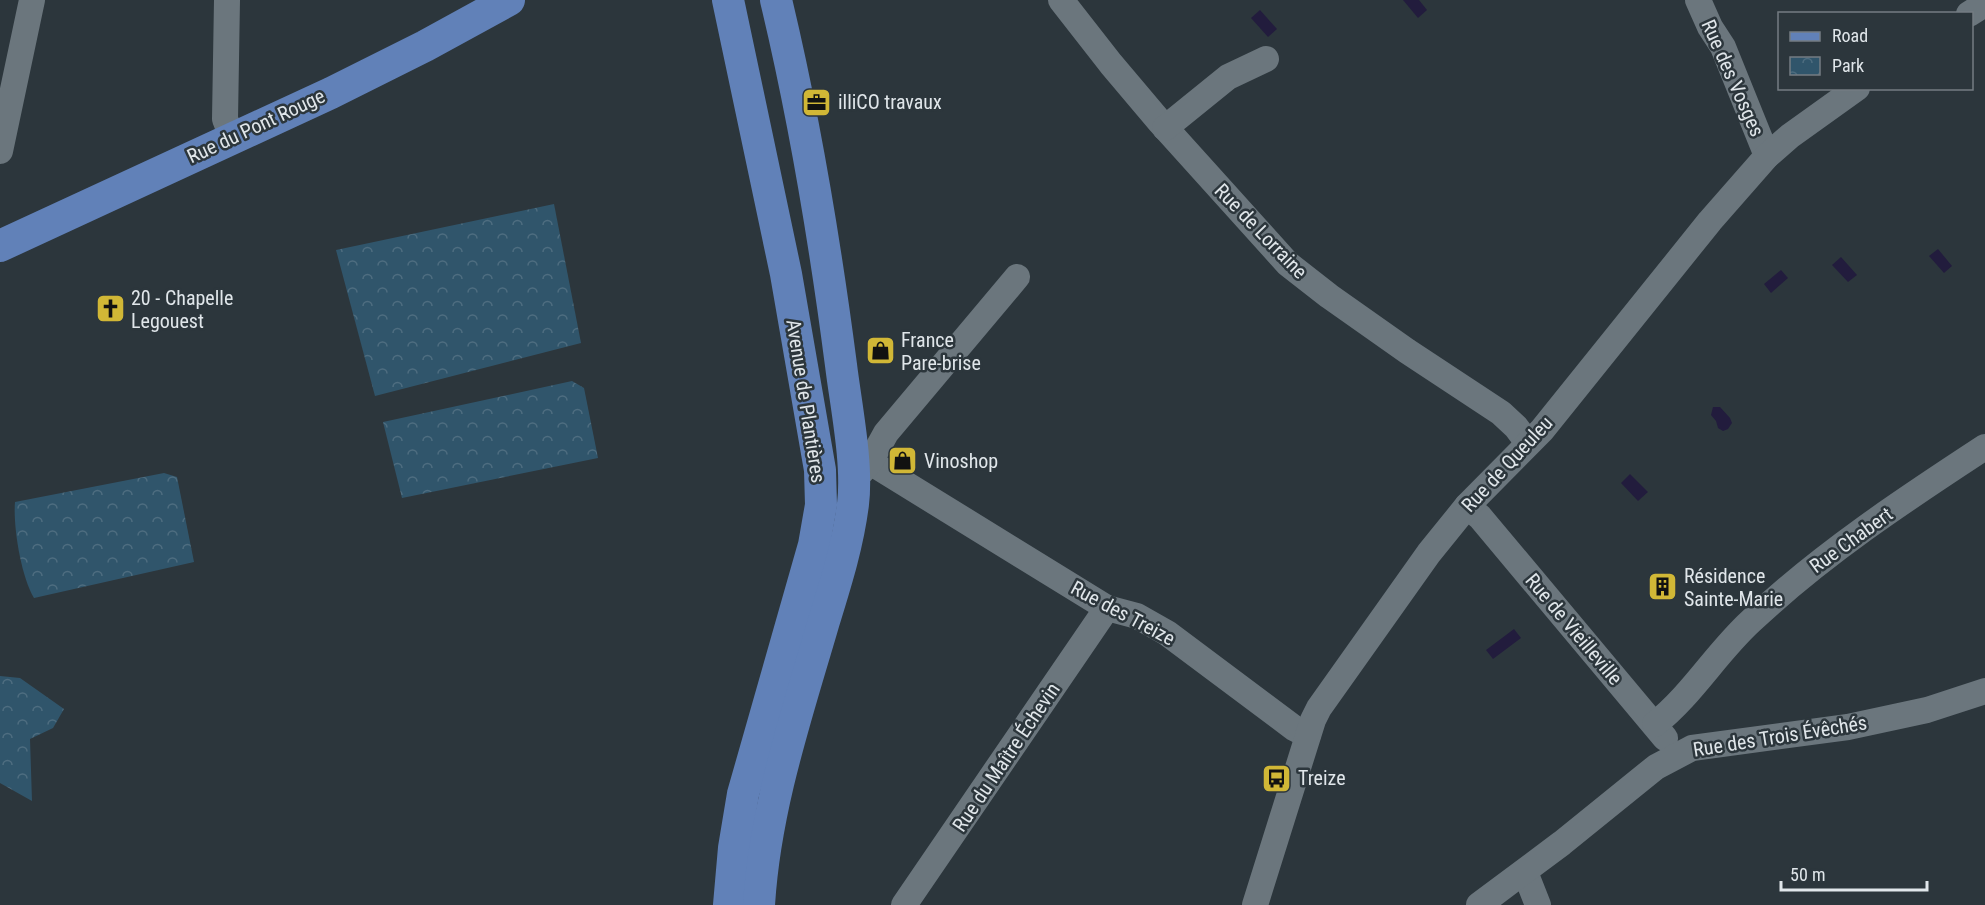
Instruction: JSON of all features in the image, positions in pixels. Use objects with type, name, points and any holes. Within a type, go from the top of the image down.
[{"type":"main road","name":"Rue du Pont Rouge","points":[[0,246],[330,93],[425,46],[509,0]]},
{"type":"main road","name":"Avenue de Plantières","points":[[728,0],[786,274],[819,470],[821,505],[814,545],[743,794],[734,848],[729,905]]},
{"type":"main road","name":"Avenue de Plantières","points":[[759,905],[762,863],[775,790],[845,548],[862,467],[850,434],[830,277],[813,176],[776,0]]},
{"type":"street","points":[[0,151],[32,0]]},
{"type":"street","points":[[227,0],[225,119],[232,137]]},
{"type":"street","name":"Rue de Lorraine","points":[[1061,0],[1165,128],[1296,271],[1407,351],[1501,413],[1528,443]]},
{"type":"street","name":"Rue des Vosges","points":[[1698,0],[1710,27],[1723,47],[1767,156]]},
{"type":"street","points":[[1972,12],[1985,4]]},
{"type":"street","points":[[1165,128],[1228,77],[1266,59]]},
{"type":"street","name":"Rue de Queuleu","points":[[1255,905],[1308,735],[1319,708],[1389,608],[1467,506],[1552,417],[1710,221],[1767,156],[1790,136],[1854,90]]},
{"type":"street","points":[[862,467],[886,433],[1017,276]]},
{"type":"street","points":[[850,434],[886,433]]},
{"type":"street","name":"Rue Chabert","points":[[1655,724],[1672,710],[1749,622],[1801,576],[1916,493],[1985,447]]},
{"type":"street","name":"Rue des Treize","points":[[862,467],[1107,608],[1137,616],[1167,633],[1294,728],[1308,735]]},
{"type":"street","name":"Rue de Vieilleville","points":[[1467,506],[1480,517],[1678,754]]},
{"type":"street","name":"Rue du Maître Échevin","points":[[904,905],[1107,608]]},
{"type":"street","name":"Rue des Trois Évêchés","points":[[1479,905],[1525,872],[1656,767],[1692,748],[1848,727],[1927,710],[1985,691]]},
{"type":"street","points":[[1525,872],[1538,905]]},
{"type":"green space","points":[[554,204],[581,343],[375,396],[336,250]]},
{"type":"green space","points":[[572,381],[584,388],[598,458],[402,498],[383,422]]},
{"type":"green space","points":[[164,473],[177,477],[194,562],[34,598],[25,577],[19,551],[15,502]]},
{"type":"green space","points":[[0,676],[20,678],[64,709],[53,728],[30,739],[32,801],[0,783]]},
{"type":"shaded area","points":[[1403,0],[1419,0],[1427,10],[1418,18]]},
{"type":"shaded area","points":[[1260,10],[1277,29],[1268,37],[1251,18]]},
{"type":"shaded area","points":[[1938,249],[1952,266],[1944,273],[1929,256]]},
{"type":"shaded area","points":[[1841,257],[1857,275],[1848,282],[1832,265]]},
{"type":"shaded area","points":[[1781,270],[1788,278],[1771,293],[1764,284]]},
{"type":"shaded area","points":[[1713,407],[1720,407],[1730,418],[1732,423],[1728,429],[1723,431],[1718,428],[1711,415]]},
{"type":"shaded area","points":[[1630,474],[1648,492],[1638,501],[1621,483]]},
{"type":"shaded area","points":[[1514,629],[1521,638],[1493,659],[1486,650]]},
{"type":"place","name":"illiCO travaux","points":[[817,102]]},
{"type":"place","name":"20 - Chapelle Legouest","points":[[110,309]]},
{"type":"place","name":"France Pare-brise","points":[[880,351]]},
{"type":"place","name":"Vinoshop","points":[[903,461]]},
{"type":"place","name":"Résidence Sainte-Marie","points":[[1663,587]]},
{"type":"place","name":"Treize","points":[[1277,778]]}]
